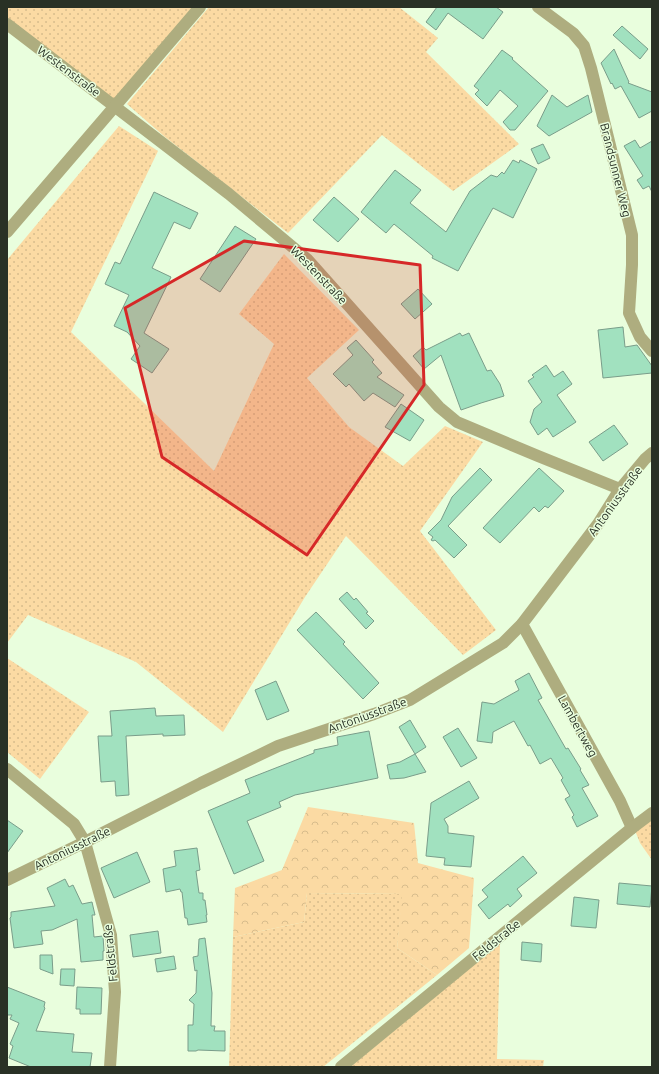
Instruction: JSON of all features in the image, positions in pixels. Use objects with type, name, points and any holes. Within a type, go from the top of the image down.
[{"type":"street","points":[[7,232],[200,7]]},
{"type":"street","name":"Brandsunner Weg","points":[[538,7],[573,33],[584,46],[591,68],[632,235],[629,312],[640,337],[652,351]]},
{"type":"street","name":"Westenstraße","points":[[7,24],[229,194],[307,259],[439,407],[457,422],[620,489]]},
{"type":"street","name":"Antoniusstraße","points":[[7,880],[278,746],[374,714],[410,700],[503,643],[522,624],[598,524],[620,489],[645,459],[652,453]]},
{"type":"street","name":"Lambertweg","points":[[522,624],[620,801],[632,828]]},
{"type":"street","name":"Feldstraße","points":[[7,769],[74,824],[86,842],[111,935],[115,992],[110,1067]]},
{"type":"street","name":"Feldstraße","points":[[341,1067],[652,813]]},
{"type":"highlighted area","points":[[244,241],[420,265],[424,385],[307,555],[162,457],[125,308]]},
{"type":"green space","points":[[7,7],[197,7],[114,103],[7,21]]},
{"type":"green space","points":[[209,7],[399,7],[438,38],[426,52],[519,144],[453,191],[382,135],[288,233],[165,137],[127,104]]},
{"type":"green space","points":[[119,126],[158,151],[71,332],[214,471],[274,344],[239,314],[284,254],[359,330],[307,378],[349,427],[403,466],[445,426],[483,442],[420,531],[496,630],[463,655],[346,536],[305,597],[223,732],[136,662],[28,615],[7,643],[7,260]]},
{"type":"green space","points":[[7,658],[89,712],[40,779],[7,752]]},
{"type":"green space","points":[[308,807],[414,823],[418,863],[474,878],[469,948],[437,975],[397,948],[402,894],[307,893],[304,922],[233,937],[235,888],[282,870]]},
{"type":"green space","points":[[652,815],[652,860],[640,843],[634,828]]},
{"type":"green space","points":[[307,893],[403,894],[397,948],[437,975],[323,1067],[229,1067],[233,937],[304,922]]},
{"type":"green space","points":[[500,943],[497,1059],[544,1060],[543,1067],[350,1067]]},
{"type":"building","points":[[437,7],[496,7],[503,12],[483,39],[448,13],[436,30],[426,22]]},
{"type":"building","points":[[622,26],[648,49],[640,59],[613,35]]},
{"type":"building","points":[[614,49],[629,82],[628,83],[652,92],[652,111],[639,118],[621,86],[615,89],[612,83],[611,84],[601,63]]},
{"type":"building","points":[[502,50],[513,58],[512,59],[548,91],[515,130],[510,130],[503,122],[518,106],[500,90],[487,106],[475,94],[479,90],[474,86]]},
{"type":"building","points":[[552,95],[567,107],[588,95],[592,112],[549,136],[537,126]]},
{"type":"building","points":[[635,140],[640,148],[652,141],[652,192],[649,186],[643,189],[637,180],[643,176],[624,146]]},
{"type":"building","points":[[543,144],[550,158],[538,164],[531,149]]},
{"type":"building","points":[[513,160],[519,163],[520,160],[537,169],[513,218],[493,208],[458,271],[432,258],[433,256],[394,224],[386,233],[361,212],[395,170],[421,190],[410,203],[446,232],[470,191],[491,175],[497,177],[502,172],[504,174]]},
{"type":"building","points":[[154,192],[198,213],[190,229],[174,222],[152,268],[171,277],[144,333],[169,349],[152,373],[131,359],[140,346],[127,332],[114,326],[129,295],[105,284],[115,262],[120,264]]},
{"type":"building","points":[[334,197],[359,219],[338,242],[313,220]]},
{"type":"building","points":[[235,226],[256,239],[220,292],[200,279]]},
{"type":"building","points":[[418,289],[432,304],[415,319],[401,304]]},
{"type":"building","points":[[623,327],[625,347],[637,345],[652,366],[652,373],[603,378],[598,330]]},
{"type":"building","points":[[460,333],[462,336],[469,333],[487,371],[491,370],[500,384],[504,396],[461,410],[441,355],[424,369],[413,356],[423,347],[426,350]]},
{"type":"building","points":[[356,340],[374,360],[372,362],[382,373],[377,377],[404,395],[395,407],[373,393],[364,401],[349,384],[346,387],[333,374],[353,355],[347,348]]},
{"type":"building","points":[[546,365],[554,377],[563,371],[572,384],[557,395],[576,422],[553,437],[547,428],[538,435],[530,422],[534,409],[542,402],[528,381],[534,377],[532,375]]},
{"type":"building","points":[[401,404],[424,420],[410,441],[385,427]]},
{"type":"building","points":[[614,425],[628,444],[603,461],[589,442]]},
{"type":"building","points":[[480,468],[492,480],[448,526],[467,545],[454,558],[435,540],[431,540],[433,537],[428,533],[441,520],[452,497]]},
{"type":"building","points":[[539,468],[564,491],[548,508],[545,506],[539,512],[534,507],[500,543],[483,528]]},
{"type":"building","points":[[347,592],[354,600],[356,598],[368,612],[366,613],[374,621],[366,629],[339,599]]},
{"type":"building","points":[[316,612],[345,642],[343,644],[379,683],[363,699],[297,630]]},
{"type":"building","points":[[529,673],[542,698],[538,700],[566,749],[568,748],[581,769],[580,770],[589,785],[582,788],[598,816],[577,827],[572,817],[574,815],[565,799],[570,796],[561,780],[563,778],[551,758],[540,764],[530,745],[528,746],[514,721],[493,732],[492,743],[477,741],[482,702],[494,704],[519,690],[515,681]]},
{"type":"building","points":[[276,681],[289,711],[267,720],[255,690]]},
{"type":"building","points":[[155,708],[156,716],[184,715],[185,735],[163,736],[163,734],[126,736],[129,795],[116,796],[115,781],[101,782],[98,736],[112,736],[110,711]]},
{"type":"building","points":[[410,720],[426,747],[415,754],[399,727]]},
{"type":"building","points":[[458,728],[477,758],[461,767],[443,737]]},
{"type":"building","points":[[369,731],[378,778],[295,795],[279,802],[281,807],[247,821],[264,861],[234,874],[208,811],[250,793],[245,780],[314,753],[314,750],[338,745],[337,737]]},
{"type":"building","points":[[415,754],[426,772],[404,778],[390,779],[387,765],[400,762]]},
{"type":"building","points":[[469,781],[479,798],[444,819],[448,826],[448,833],[474,836],[471,867],[444,865],[445,858],[426,856],[431,803]]},
{"type":"building","points":[[7,820],[23,831],[7,853]]},
{"type":"building","points":[[197,848],[200,870],[196,871],[199,893],[203,893],[203,900],[205,900],[207,922],[188,925],[187,918],[185,918],[182,892],[180,889],[166,892],[163,869],[176,866],[174,851]]},
{"type":"building","points":[[137,852],[150,882],[114,898],[101,868]]},
{"type":"building","points":[[523,856],[537,873],[517,889],[522,896],[510,907],[508,904],[489,919],[478,905],[488,897],[482,890]]},
{"type":"building","points":[[65,879],[69,887],[73,885],[82,904],[92,902],[95,915],[92,915],[94,937],[103,936],[103,960],[81,962],[77,919],[52,930],[41,931],[43,944],[14,948],[10,918],[11,912],[55,906],[47,888]]},
{"type":"building","points":[[619,883],[652,886],[650,907],[617,904]]},
{"type":"building","points":[[574,897],[599,900],[596,928],[571,926]]},
{"type":"building","points":[[158,931],[161,953],[133,957],[130,935]]},
{"type":"building","points":[[205,938],[212,993],[211,1026],[215,1026],[214,1031],[225,1031],[225,1051],[188,1051],[188,1025],[193,1025],[194,1004],[189,1000],[196,993],[197,970],[195,971],[193,957],[198,956],[199,939]]},
{"type":"building","points":[[522,942],[542,944],[541,962],[521,960]]},
{"type":"building","points":[[40,955],[52,955],[53,974],[40,969]]},
{"type":"building","points":[[174,956],[176,969],[157,972],[155,959]]},
{"type":"building","points":[[61,969],[75,969],[74,986],[60,985]]},
{"type":"building","points":[[7,987],[45,1002],[45,1008],[36,1031],[74,1034],[72,1052],[92,1053],[90,1067],[31,1067],[9,1058],[13,1046],[10,1044],[19,1023],[10,1019],[12,1015],[7,1015]]},
{"type":"building","points":[[77,987],[102,988],[101,1014],[80,1014],[80,1009],[76,1009]]}]
